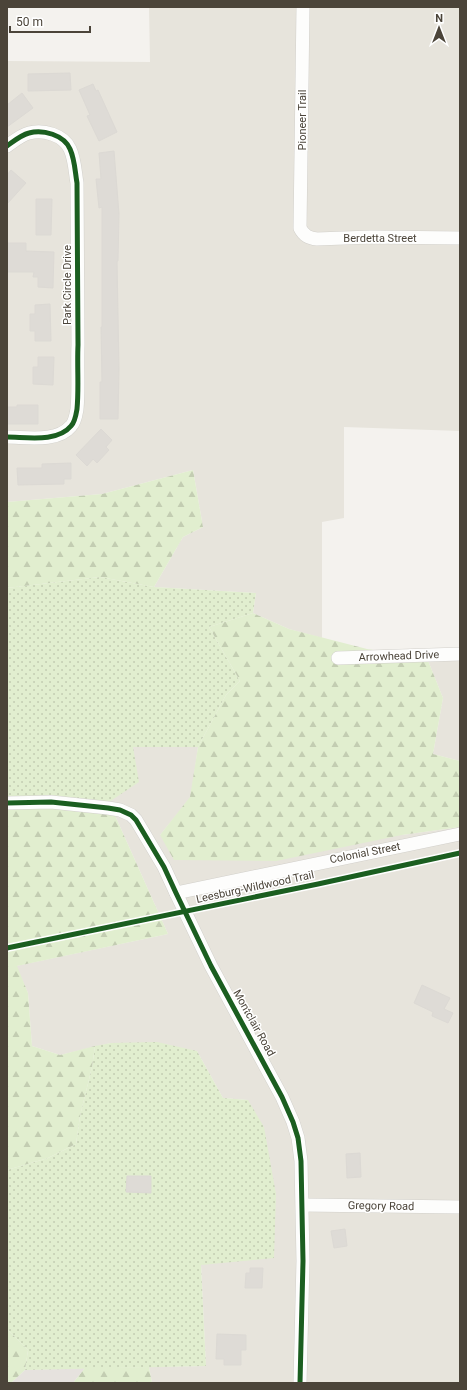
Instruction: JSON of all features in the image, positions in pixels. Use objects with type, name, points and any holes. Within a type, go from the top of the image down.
[{"type":"street","name":"Pioneer Trail","points":[[303,7],[300,228],[303,233]]},
{"type":"street","name":"Park Circle Drive","points":[[7,146],[21,136],[38,132],[48,133],[59,137],[66,143],[70,150],[77,184],[78,330],[77,408],[74,421],[71,426],[64,432],[55,436],[44,438],[7,437]]},
{"type":"street","name":"Berdetta Street","points":[[303,233],[309,238],[317,239],[370,237],[460,238]]},
{"type":"street","name":"Arrowhead Drive","points":[[338,658],[460,654]]},
{"type":"street","name":"Montclair Road","points":[[7,803],[68,803],[114,809],[131,815],[136,820],[164,867],[211,966],[282,1097],[298,1138],[301,1161],[303,1261],[300,1383]]},
{"type":"street","name":"Colonial Street","points":[[176,893],[460,834]]},
{"type":"street","name":"Gregory Road","points":[[303,1205],[460,1207]]},
{"type":"shaded area","points":[[149,7],[460,7],[460,431],[344,427],[344,518],[322,522],[322,638],[289,629],[253,613],[256,593],[154,587],[183,537],[203,527],[193,470],[102,494],[7,502],[7,61],[150,62]]},
{"type":"shaded area","points":[[427,658],[460,660],[460,761],[433,754],[443,698]]},
{"type":"shaded area","points":[[132,747],[198,747],[191,797],[160,835],[402,835],[460,827],[460,1383],[152,1383],[149,1367],[206,1366],[201,1264],[248,1100],[223,1098],[197,1051],[111,1043],[60,1055],[32,1046],[28,993],[16,966],[168,934],[109,802]]},
{"type":"shaded area","points":[[85,1368],[73,1383],[11,1383],[25,1370]]},
{"type":"green space","points":[[193,470],[203,527],[183,537],[154,587],[100,577],[7,588],[7,502],[102,494]]},
{"type":"green space","points":[[100,577],[154,587],[256,593],[253,613],[209,627],[240,681],[226,695],[198,747],[133,747],[139,782],[109,802],[7,800],[7,588]]},
{"type":"green space","points":[[253,613],[289,629],[367,649],[427,658],[443,698],[433,754],[460,761],[460,827],[402,835],[276,861],[174,860],[160,835],[190,797],[198,747],[226,695],[240,681],[209,627]]},
{"type":"green space","points":[[7,800],[109,802],[168,934],[17,966],[28,993],[32,1046],[60,1055],[95,1046],[92,1067],[80,1116],[76,1144],[48,1158],[7,1170]]},
{"type":"green space","points":[[157,1042],[197,1051],[223,1098],[248,1100],[264,1127],[276,1194],[274,1258],[201,1265],[206,1366],[25,1370],[28,1350],[7,1329],[7,1170],[48,1158],[76,1144],[80,1116],[92,1067],[95,1046],[111,1043]]},
{"type":"green space","points":[[7,1329],[28,1350],[25,1370],[11,1383],[7,1383]]},
{"type":"green space","points":[[149,1367],[152,1383],[73,1383],[85,1368]]},
{"type":"building","points":[[70,73],[71,90],[28,91],[28,74]]},
{"type":"building","points":[[93,84],[96,91],[98,90],[117,132],[99,141],[87,116],[90,115],[79,90]]},
{"type":"building","points":[[22,93],[33,108],[7,127],[7,105]]},
{"type":"building","points":[[114,151],[119,214],[117,261],[119,369],[118,419],[100,419],[100,382],[102,382],[102,207],[99,208],[96,179],[101,179],[99,153]]},
{"type":"building","points":[[11,170],[26,183],[7,204],[7,175]]},
{"type":"building","points":[[36,199],[52,199],[51,235],[36,235]]},
{"type":"building","points":[[7,243],[26,243],[26,251],[54,252],[53,288],[38,287],[38,277],[33,277],[34,272],[7,272]]},
{"type":"building","points":[[50,304],[51,341],[35,341],[35,331],[30,331],[30,314],[35,314],[35,305]]},
{"type":"building","points":[[38,357],[54,357],[53,385],[33,384],[33,367],[38,367]]},
{"type":"building","points":[[17,405],[38,405],[38,424],[7,424],[7,407],[17,407]]},
{"type":"building","points":[[101,429],[112,440],[106,447],[109,450],[97,463],[93,459],[87,466],[76,455]]},
{"type":"building","points":[[71,463],[71,479],[64,479],[64,484],[18,485],[17,468],[42,468],[42,464]]},
{"type":"building","points":[[422,985],[450,998],[444,1009],[453,1013],[448,1023],[432,1016],[433,1012],[414,1003]]},
{"type":"building","points":[[360,1153],[361,1177],[347,1178],[346,1154]]},
{"type":"building","points":[[127,1176],[151,1176],[151,1193],[126,1192]]},
{"type":"building","points":[[345,1229],[347,1246],[334,1248],[331,1231]]},
{"type":"building","points":[[250,1268],[263,1268],[262,1288],[245,1288],[246,1273],[250,1273]]},
{"type":"building","points":[[217,1334],[246,1335],[246,1350],[241,1350],[241,1365],[224,1365],[224,1359],[216,1359]]},
{"type":"cycle path","points":[[7,146],[26,134],[40,132],[52,134],[63,140],[72,153],[77,183],[78,345],[78,401],[76,416],[72,424],[65,431],[50,437],[7,437]]},
{"type":"cycle path","points":[[7,803],[51,802],[108,808],[120,810],[131,815],[136,820],[164,867],[211,966],[282,1097],[298,1138],[301,1161],[303,1261],[300,1383]]},
{"type":"cycle path","name":"Leesburg-Wildwood Trail","points":[[7,948],[460,853]]}]
